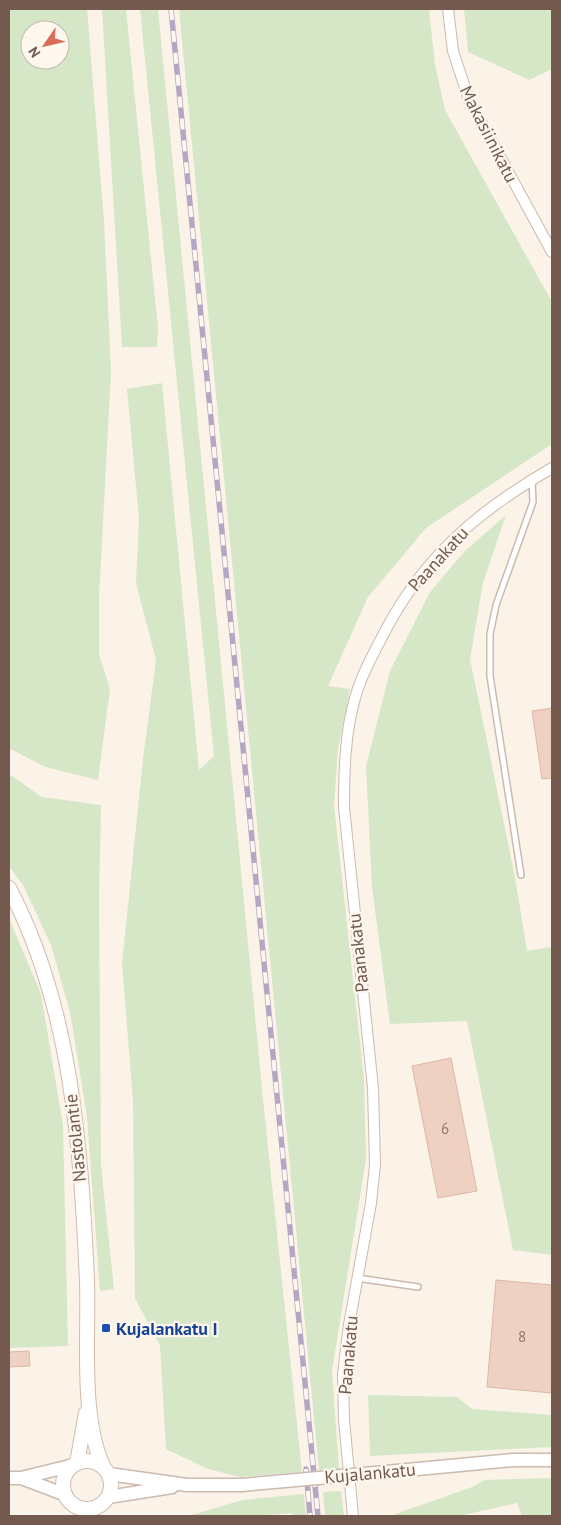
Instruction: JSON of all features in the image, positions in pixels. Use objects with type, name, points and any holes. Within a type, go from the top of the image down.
[{"type":"main road","name":"Nastolantie","points":[[9,888],[25,918],[40,958],[62,1040],[72,1104],[82,1200],[87,1282],[89,1398],[96,1448],[107,1471]]},
{"type":"main road","name":"Nastolantie","points":[[76,1464],[89,1398]]},
{"type":"main road","points":[[89,1461],[107,1471],[111,1486],[100,1507],[78,1511],[66,1495],[63,1482],[65,1475],[76,1464],[89,1461]]},
{"type":"street","name":"Makasiinikatu","points":[[448,9],[453,51],[469,100],[552,252]]},
{"type":"street","name":"Paanakatu","points":[[352,1516],[344,1420],[343,1374],[356,1278],[375,1165],[373,1088],[344,807],[344,768],[355,698],[368,664],[385,630],[407,592],[427,566],[454,537],[483,512],[552,468]]},
{"type":"street","name":"Kujalankatu","points":[[107,1471],[187,1485],[241,1485],[513,1460],[552,1460]]},
{"type":"street","points":[[15,1478],[76,1464]]},
{"type":"street","points":[[15,1478],[66,1495]]},
{"type":"street","name":"Kujalankatu","points":[[100,1507],[187,1485]]},
{"type":"lane","points":[[521,876],[490,676],[490,634],[496,605],[533,502],[531,480]]},
{"type":"lane","points":[[356,1278],[418,1288]]},
{"type":"green space","points":[[9,9],[87,9],[104,221],[111,371],[99,598],[99,655],[110,689],[98,780],[45,767],[9,748]]},
{"type":"green space","points":[[102,9],[126,9],[158,328],[157,347],[122,347]]},
{"type":"green space","points":[[140,9],[158,9],[263,1099],[302,1472],[240,1477],[208,1469],[166,1449],[160,1346],[135,1298],[133,1101],[122,964],[143,759],[156,660],[136,583],[139,519],[127,389],[162,383],[199,770],[214,756]]},
{"type":"green space","points":[[179,9],[429,9],[435,65],[445,110],[552,302],[552,444],[426,528],[368,597],[328,686],[350,689],[338,749],[334,805],[364,1079],[366,1159],[332,1371],[339,1469],[319,1470]]},
{"type":"green space","points":[[464,9],[552,9],[552,69],[529,80],[468,52]]},
{"type":"green space","points":[[506,515],[483,583],[470,659],[515,877],[527,951],[552,947],[552,1255],[513,1250],[467,1021],[390,1024],[372,887],[366,766],[390,671],[430,592],[465,551]]},
{"type":"green space","points":[[9,774],[42,797],[101,805],[99,897],[101,1165],[114,1289],[100,1291],[87,1117],[70,1012],[51,945],[23,885],[9,866]]},
{"type":"green space","points":[[9,918],[41,994],[63,1125],[68,1346],[9,1348]]},
{"type":"green space","points":[[368,1395],[457,1397],[472,1409],[552,1415],[552,1447],[370,1456]]},
{"type":"green space","points":[[552,1478],[552,1516],[522,1516],[517,1503],[459,1516],[390,1516],[472,1487],[485,1480]]},
{"type":"green space","points":[[341,1491],[344,1516],[325,1516],[323,1492]]},
{"type":"green space","points":[[304,1494],[306,1516],[293,1516],[292,1513],[255,1516],[188,1516],[242,1500]]},
{"type":"building","points":[[552,708],[552,778],[542,779],[532,711]]},
{"type":"building","points":[[451,1058],[477,1191],[438,1198],[412,1066]]},
{"type":"building","points":[[496,1280],[552,1285],[552,1393],[487,1387]]},
{"type":"building","points":[[29,1351],[30,1366],[9,1367],[9,1352]]},
{"type":"railway","points":[[171,9],[318,1516]]},
{"type":"railway","points":[[306,1469],[310,1516]]},
{"type":"place","name":"Kujalankatu I","points":[[106,1328]]}]
